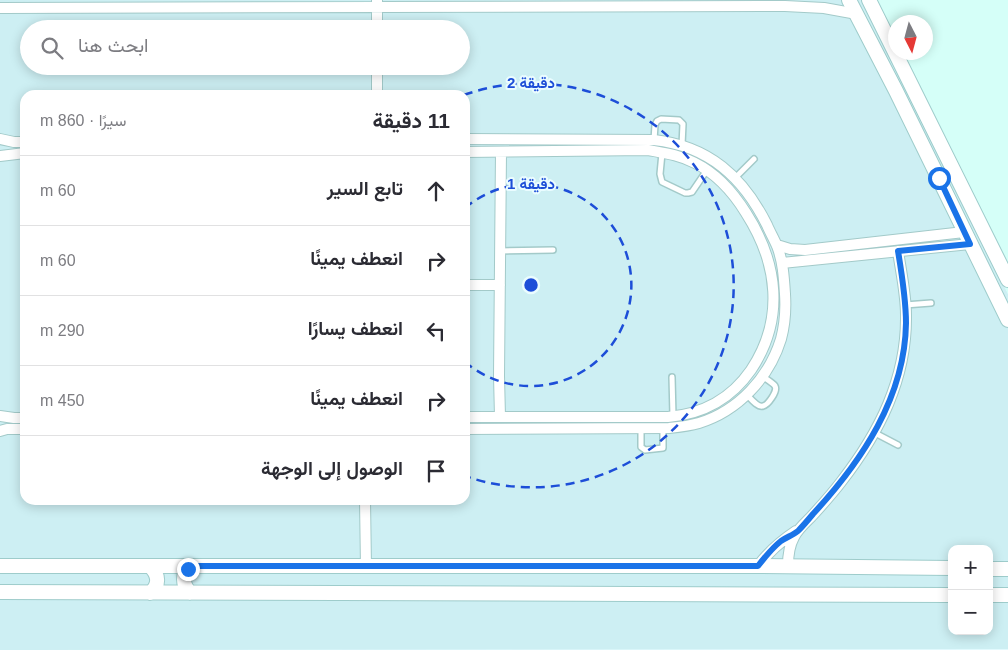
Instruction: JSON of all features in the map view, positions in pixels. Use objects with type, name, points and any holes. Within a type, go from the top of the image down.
[{"type":"street","points":[[849,0],[1008,320]]},
{"type":"street","points":[[869,0],[1008,280]]},
{"type":"street","points":[[1,11],[69,4],[785,3],[857,14]]},
{"type":"street","points":[[377,4],[377,20]]},
{"type":"street","points":[[377,75],[377,90]]},
{"type":"street","points":[[0,139],[20,142]]},
{"type":"street","points":[[470,139],[654,140],[682,145],[708,157],[735,178],[756,205],[777,245],[784,275],[785,303],[783,329],[777,349],[762,376],[746,395],[730,408],[701,422],[663,428],[470,428]]},
{"type":"street","points":[[604,151],[605,139]]},
{"type":"street","points":[[470,152],[648,150],[686,158],[707,170],[725,185],[756,228],[765,250],[771,273],[774,297],[771,328],[764,349],[751,369],[740,384],[723,399],[697,412],[673,417],[470,417]]},
{"type":"street","points":[[500,417],[499,251],[501,152]]},
{"type":"street","points":[[0,156],[20,154]]},
{"type":"street","points":[[777,245],[812,255],[898,251],[967,238]]},
{"type":"street","points":[[782,263],[812,255],[967,238]]},
{"type":"street","points":[[758,566],[780,542],[797,531],[840,483],[875,433],[890,400],[901,365],[905,336],[906,305],[898,251]]},
{"type":"street","points":[[470,285],[500,285]]},
{"type":"street","points":[[751,369],[762,376]]},
{"type":"street","points":[[0,416],[20,418]]},
{"type":"street","points":[[0,431],[20,429]]},
{"type":"street","points":[[365,505],[366,567]]},
{"type":"street","points":[[788,566],[789,552],[797,531]]},
{"type":"street","points":[[0,566],[788,566],[948,570]]},
{"type":"street","points":[[150,566],[156,572],[158,580],[156,587],[150,593]]},
{"type":"street","points":[[190,566],[185,573],[184,582],[190,593]]},
{"type":"street","points":[[993,569],[1008,569]]},
{"type":"street","points":[[0,592],[948,594]]},
{"type":"street","points":[[993,595],[1008,595]]},
{"type":"lane","points":[[654,140],[655,124],[657,121],[661,119],[679,120],[683,124],[682,145]]},
{"type":"lane","points":[[662,152],[660,174],[662,182],[685,193],[692,192],[707,170]]},
{"type":"lane","points":[[735,178],[754,159]]},
{"type":"lane","points":[[499,251],[553,250]]},
{"type":"lane","points":[[906,305],[931,303]]},
{"type":"lane","points":[[746,395],[760,406],[766,405],[776,392],[776,389],[775,386],[762,376]]},
{"type":"lane","points":[[672,377],[673,417]]},
{"type":"lane","points":[[640,428],[641,445],[645,450],[663,448],[663,428]]},
{"type":"lane","points":[[875,433],[898,445]]},
{"type":"shaded area","points":[[0,0],[863,0],[888,51],[888,60],[893,60],[1008,294],[1008,649],[0,650]]},
{"type":"shaded area","points":[[863,0],[1008,0],[1008,294],[893,60],[933,60],[933,15],[888,15],[888,50]]},
{"type":"route","points":[[188,569],[190,566],[758,566],[764,557],[780,542],[797,531],[826,500],[865,448],[883,416],[901,365],[906,325],[906,305],[898,251],[970,244],[939,178]]}]
